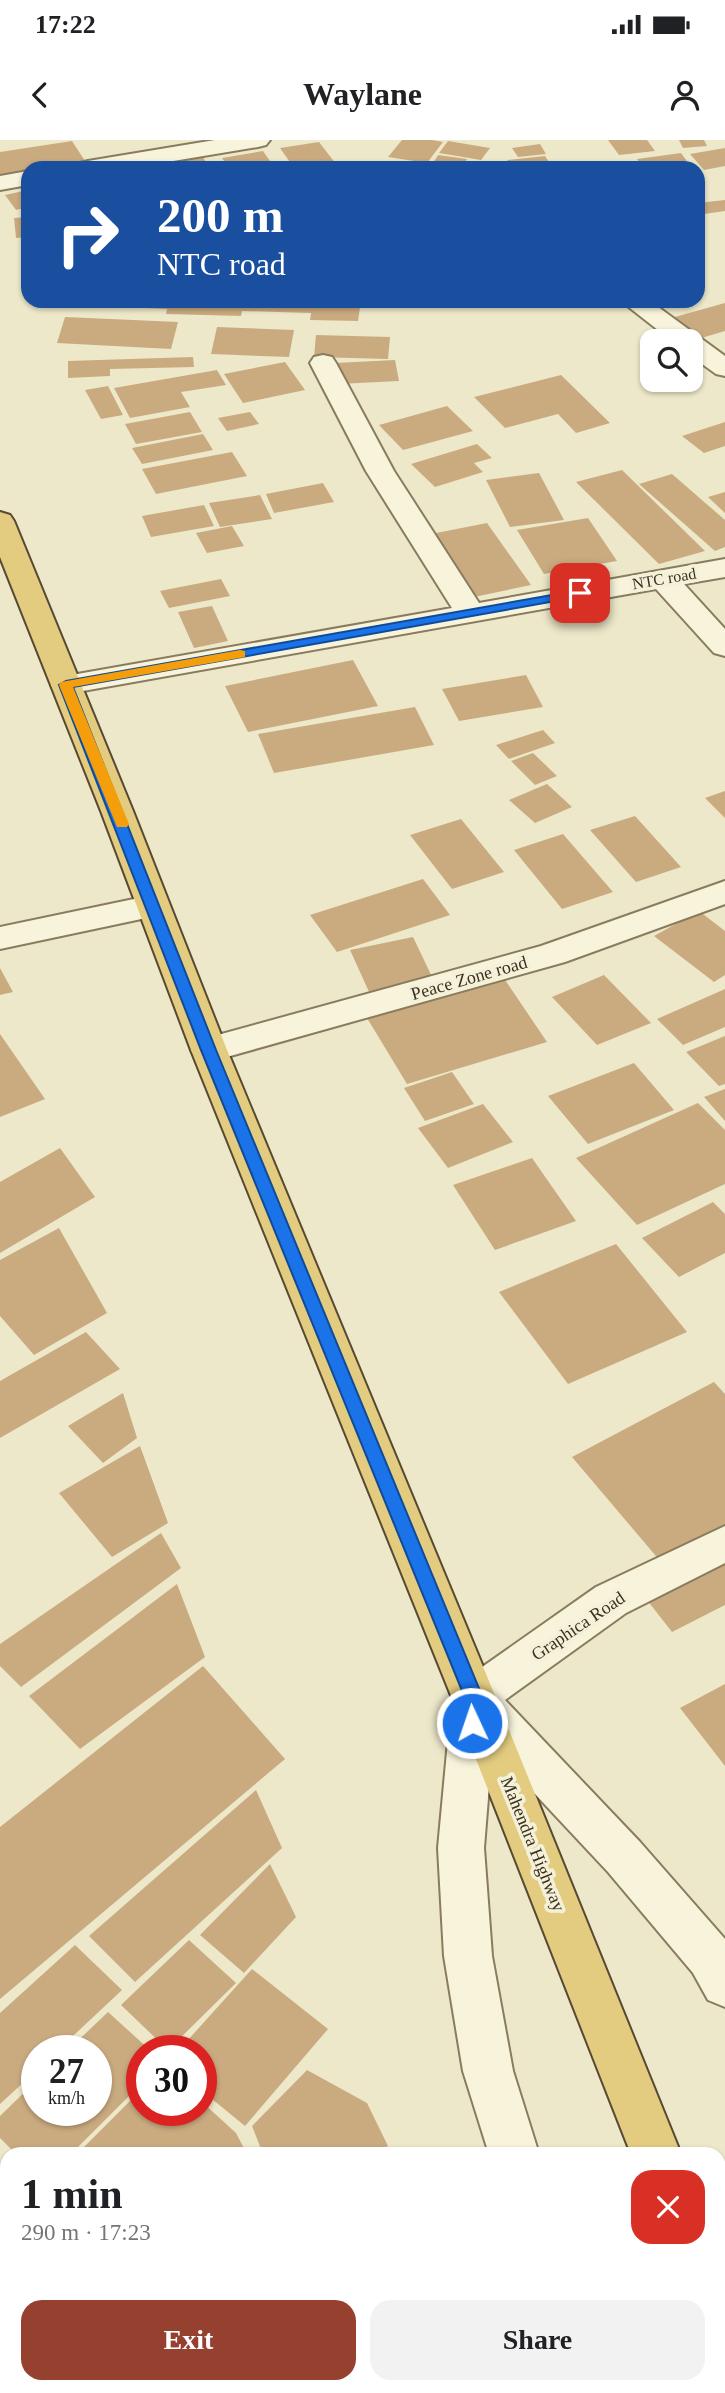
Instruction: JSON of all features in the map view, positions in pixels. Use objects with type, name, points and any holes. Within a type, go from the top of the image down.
[{"type":"highway","name":"Mahendra Highway","points":[[0,521],[209,1050],[474,1698],[653,2147]]},
{"type":"street","points":[[130,161],[258,140]]},
{"type":"street","points":[[0,183],[21,179]]},
{"type":"street","points":[[643,308],[671,329]]},
{"type":"street","points":[[703,352],[725,368]]},
{"type":"street","points":[[323,363],[380,471],[471,614]]},
{"type":"street","name":"NTC road","points":[[66,685],[725,568]]},
{"type":"street","points":[[662,578],[725,647]]},
{"type":"street","name":"Peace Zone road","points":[[209,1050],[553,954],[717,903]]},
{"type":"street","points":[[0,938],[153,906]]},
{"type":"street","name":"Graphica Road","points":[[474,1698],[611,1600],[725,1543]]},
{"type":"street","points":[[474,1698],[624,1857],[710,1957],[725,1983]]},
{"type":"street","points":[[474,1698],[461,1848],[468,1956],[488,2071],[512,2147]]},
{"type":"building","points":[[402,140],[443,142],[429,161],[388,157]]},
{"type":"building","points":[[608,140],[647,140],[655,151],[619,155]]},
{"type":"building","points":[[679,140],[704,140],[707,146],[683,148]]},
{"type":"building","points":[[72,141],[85,161],[21,161],[21,178],[0,182],[0,152]]},
{"type":"building","points":[[448,141],[490,148],[481,160],[439,153]]},
{"type":"building","points":[[319,142],[334,161],[289,161],[280,148]]},
{"type":"building","points":[[540,144],[546,154],[518,157],[512,148]]},
{"type":"building","points":[[725,148],[725,166],[705,170],[705,161],[696,161],[690,154]]},
{"type":"building","points":[[263,151],[270,161],[224,161],[222,158]]},
{"type":"building","points":[[681,153],[687,161],[638,161],[637,159]]},
{"type":"building","points":[[438,155],[467,159],[466,161],[434,161]]},
{"type":"building","points":[[545,156],[548,161],[508,161]]},
{"type":"building","points":[[203,157],[205,161],[177,161]]},
{"type":"building","points":[[21,192],[21,209],[16,210],[5,195]]},
{"type":"building","points":[[725,200],[725,211],[705,214],[705,202]]},
{"type":"building","points":[[14,218],[21,218],[21,238],[16,238]]},
{"type":"building","points":[[725,303],[725,331],[703,338],[703,329],[685,329],[671,318]]},
{"type":"building","points":[[144,308],[360,308],[358,321],[310,320],[311,313],[242,311],[241,316],[166,314],[167,309]]},
{"type":"building","points":[[65,317],[178,322],[171,349],[57,343]]},
{"type":"building","points":[[217,327],[294,330],[289,357],[211,354]]},
{"type":"building","points":[[316,335],[390,337],[388,359],[314,357]]},
{"type":"building","points":[[193,357],[194,367],[110,369],[110,376],[68,378],[68,361]]},
{"type":"building","points":[[395,360],[399,381],[338,384],[335,363]]},
{"type":"building","points":[[285,362],[305,390],[243,403],[224,374]]},
{"type":"building","points":[[217,370],[226,385],[181,392],[190,407],[130,418],[114,388]]},
{"type":"building","points":[[561,375],[610,423],[576,433],[558,414],[505,428],[474,397]]},
{"type":"building","points":[[108,386],[123,415],[101,419],[85,390]]},
{"type":"building","points":[[447,406],[473,431],[403,450],[379,425]]},
{"type":"building","points":[[190,412],[202,432],[136,444],[125,424]]},
{"type":"building","points":[[250,412],[259,424],[227,431],[218,418]]},
{"type":"building","points":[[725,422],[725,446],[704,453],[682,436]]},
{"type":"building","points":[[203,434],[213,450],[142,464],[132,448]]},
{"type":"building","points":[[477,444],[492,458],[474,463],[483,472],[435,487],[411,464]]},
{"type":"building","points":[[232,452],[247,476],[156,494],[142,469]]},
{"type":"building","points":[[622,470],[705,551],[659,564],[576,482]]},
{"type":"building","points":[[539,473],[564,520],[510,527],[486,480]]},
{"type":"building","points":[[672,474],[725,520],[725,547],[715,551],[639,484]]},
{"type":"building","points":[[323,483],[334,502],[274,513],[266,494]]},
{"type":"building","points":[[725,492],[725,513],[708,497]]},
{"type":"building","points":[[260,495],[272,519],[220,527],[209,503]]},
{"type":"building","points":[[204,505],[214,526],[151,537],[142,516]]},
{"type":"building","points":[[588,518],[617,561],[544,574],[517,530]]},
{"type":"building","points":[[487,523],[531,585],[474,597],[431,534]]},
{"type":"building","points":[[232,526],[244,546],[207,553],[196,533]]},
{"type":"building","points":[[221,579],[230,596],[169,608],[160,591]]},
{"type":"building","points":[[212,606],[228,641],[194,648],[178,612]]},
{"type":"building","points":[[353,660],[378,706],[248,732],[225,686]]},
{"type":"building","points":[[526,675],[543,707],[459,721],[442,689]]},
{"type":"building","points":[[415,707],[434,745],[274,773],[258,734]]},
{"type":"building","points":[[543,730],[555,743],[509,759],[496,745]]},
{"type":"building","points":[[533,753],[557,776],[535,785],[511,761]]},
{"type":"building","points":[[547,784],[572,807],[535,823],[509,800]]},
{"type":"building","points":[[725,791],[725,818],[705,798]]},
{"type":"building","points":[[635,816],[681,867],[636,882],[590,830]]},
{"type":"building","points":[[461,819],[504,872],[452,889],[410,835]]},
{"type":"building","points":[[563,834],[613,892],[562,909],[514,850]]},
{"type":"building","points":[[423,879],[450,915],[337,952],[310,915]]},
{"type":"building","points":[[699,911],[725,931],[725,975],[714,982],[654,936]]},
{"type":"building","points":[[413,937],[434,981],[370,994],[350,950]]},
{"type":"building","points":[[0,968],[13,992],[0,995]]},
{"type":"building","points":[[501,974],[547,1042],[407,1084],[364,1013]]},
{"type":"building","points":[[604,975],[651,1023],[597,1045],[552,997]]},
{"type":"building","points":[[725,989],[725,1027],[683,1045],[657,1019]]},
{"type":"building","points":[[0,1034],[45,1099],[0,1117]]},
{"type":"building","points":[[725,1036],[725,1084],[719,1086],[686,1052]]},
{"type":"building","points":[[634,1063],[674,1110],[588,1144],[548,1096]]},
{"type":"building","points":[[452,1072],[474,1104],[425,1121],[404,1088]]},
{"type":"building","points":[[725,1089],[725,1121],[704,1097]]},
{"type":"building","points":[[698,1103],[725,1130],[725,1184],[637,1225],[576,1158]]},
{"type":"building","points":[[483,1104],[513,1142],[448,1168],[418,1128]]},
{"type":"building","points":[[60,1148],[95,1197],[0,1253],[0,1182]]},
{"type":"building","points":[[532,1158],[576,1221],[495,1250],[453,1185]]},
{"type":"building","points":[[713,1202],[725,1214],[725,1253],[679,1277],[642,1238]]},
{"type":"building","points":[[59,1228],[107,1313],[34,1355],[0,1316],[0,1260]]},
{"type":"building","points":[[616,1244],[687,1332],[568,1384],[499,1292]]},
{"type":"building","points":[[86,1332],[120,1369],[0,1438],[0,1381]]},
{"type":"building","points":[[714,1382],[725,1394],[725,1545],[672,1575],[572,1457]]},
{"type":"building","points":[[123,1393],[137,1438],[103,1463],[68,1426]]},
{"type":"building","points":[[140,1446],[168,1523],[112,1557],[59,1493]]},
{"type":"building","points":[[161,1533],[181,1568],[21,1687],[0,1666],[0,1644]]},
{"type":"building","points":[[725,1561],[725,1605],[672,1632],[647,1600]]},
{"type":"building","points":[[177,1584],[205,1657],[80,1749],[29,1696]]},
{"type":"building","points":[[203,1666],[285,1759],[0,1999],[0,1827]]},
{"type":"building","points":[[725,1684],[725,1766],[680,1708]]},
{"type":"building","points":[[256,1790],[282,1848],[135,1982],[89,1936]]},
{"type":"building","points":[[270,1864],[296,1917],[244,1973],[200,1935]]},
{"type":"building","points":[[189,1940],[236,1983],[183,2035],[152,2035],[121,2005]]},
{"type":"building","points":[[75,1945],[122,1990],[74,2035],[21,2035],[21,2085],[0,2104],[0,2013]]},
{"type":"building","points":[[252,1969],[328,2029],[245,2126],[217,2103],[217,2035],[192,2035]]},
{"type":"building","points":[[108,2012],[133,2035],[126,2035],[126,2099],[112,2113],[112,2035],[84,2035]]},
{"type":"building","points":[[307,2070],[367,2103],[388,2146],[260,2147],[252,2126]]},
{"type":"building","points":[[21,2096],[21,2126],[99,2126],[78,2147],[9,2147],[0,2138],[0,2116]]},
{"type":"building","points":[[126,2105],[126,2126],[217,2126],[217,2116],[236,2133],[243,2147],[84,2147],[105,2126],[112,2126],[112,2119]]},
{"type":"slow traffic","points":[[122,824],[66,685],[240,654]]},
{"type":"route","points":[[472,1723],[474,1698],[209,1050],[66,685],[580,593]]}]
